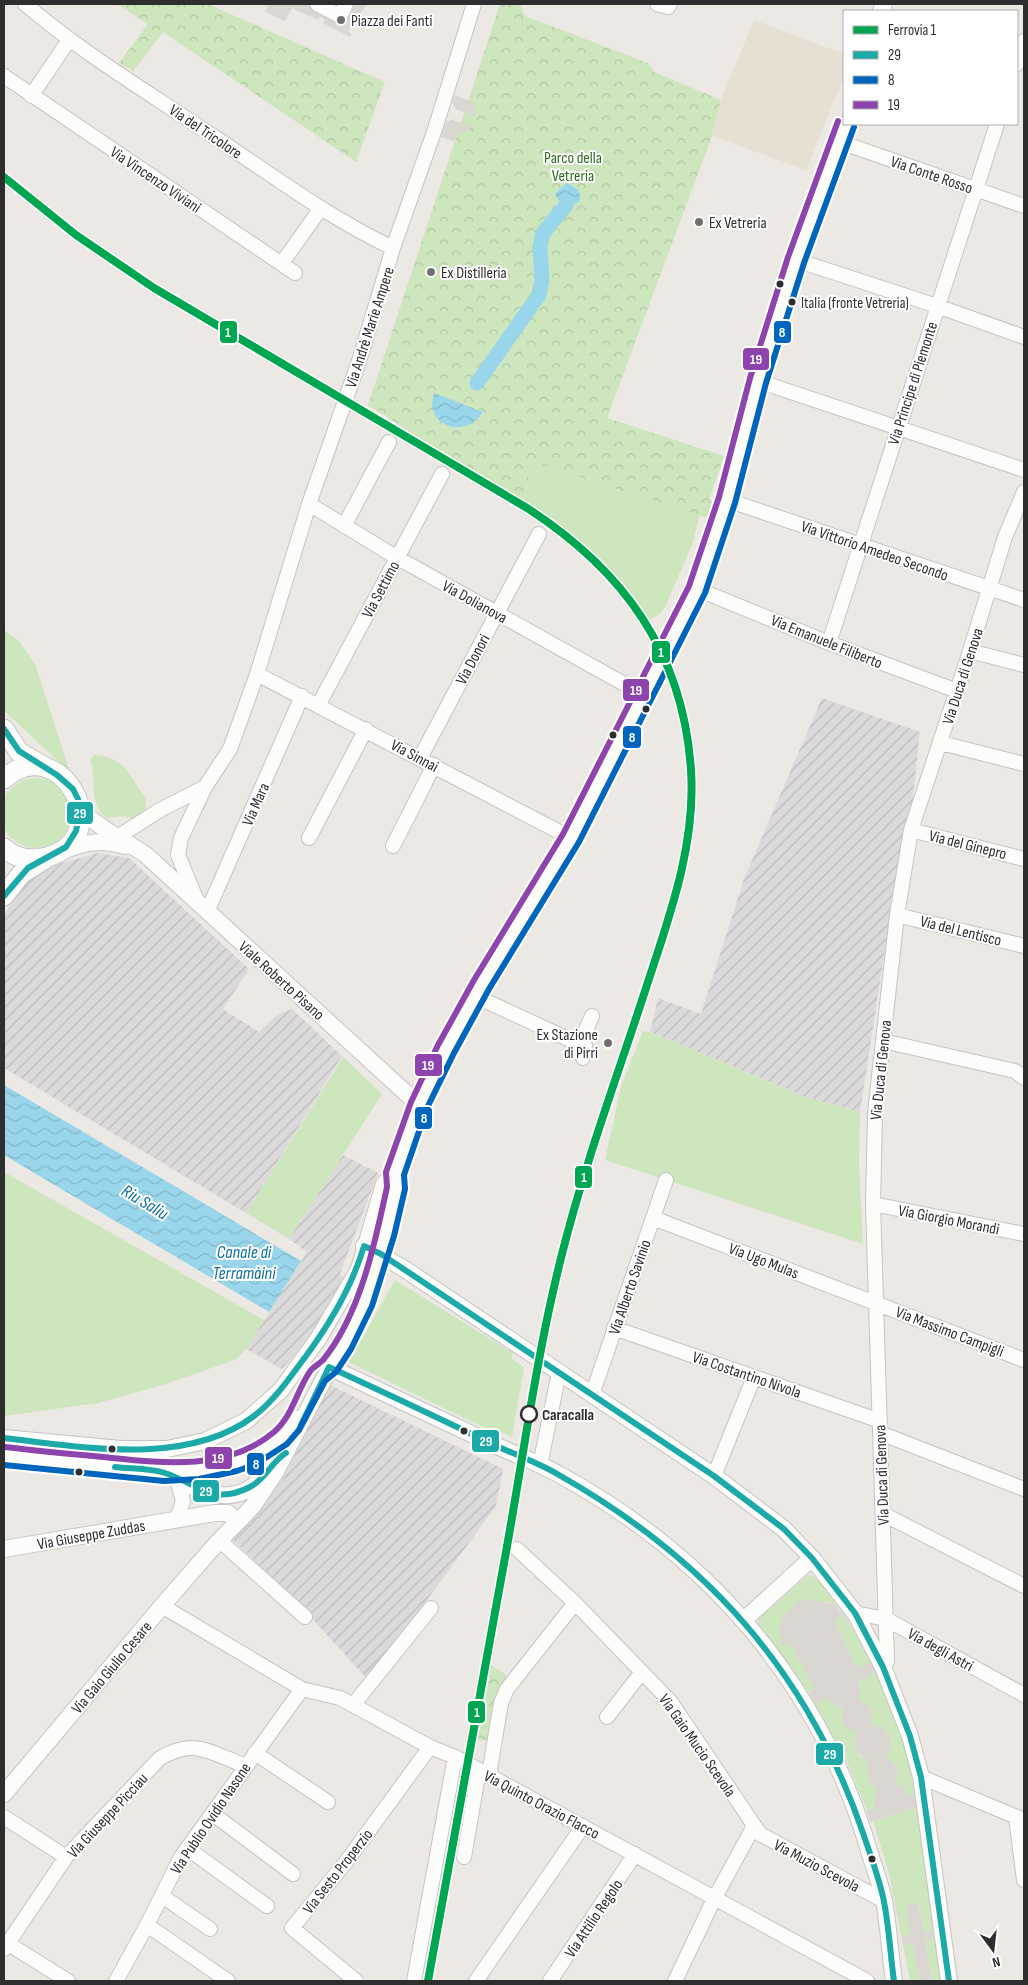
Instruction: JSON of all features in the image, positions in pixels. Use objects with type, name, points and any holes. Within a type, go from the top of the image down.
[{"type":"main road","points":[[4,729],[19,752],[61,776],[72,786],[78,797],[80,810],[80,824],[74,836],[56,854],[31,866],[21,874],[4,896]]},
{"type":"main road","points":[[4,759],[4,767]]},
{"type":"main road","points":[[4,779],[21,769],[34,767],[48,769]]},
{"type":"main road","points":[[4,848],[17,856],[29,859],[56,854]]},
{"type":"street","name":"Via del Tricolore","points":[[25,4],[69,40],[321,208],[366,235],[393,248]]},
{"type":"street","points":[[317,4],[340,16],[346,4]]},
{"type":"street","name":"Via Andrè Marie Ampere","points":[[202,907],[178,855],[181,838],[204,787],[230,749],[258,674],[309,504],[359,361],[393,248],[435,128],[474,4]]},
{"type":"street","points":[[31,96],[69,40]]},
{"type":"street","points":[[1018,61],[1024,41]]},
{"type":"street","name":"Via Vincenzo Viviani","points":[[4,76],[296,273]]},
{"type":"street","points":[[4,1456],[171,1476],[202,1470],[260,1452],[278,1440],[291,1426],[318,1375],[329,1366],[363,1304],[381,1254],[396,1188],[395,1174],[419,1105],[474,996],[571,838],[697,588],[727,500],[758,381],[796,260],[846,125]]},
{"type":"street","name":"Via Principe di Piemonte","points":[[829,643],[859,544],[997,125]]},
{"type":"street","name":"Via Conte Rosso","points":[[840,142],[1024,206]]},
{"type":"street","points":[[282,263],[321,208]]},
{"type":"street","points":[[796,260],[937,306],[1024,337]]},
{"type":"street","points":[[758,381],[1024,470]]},
{"type":"street","points":[[344,526],[389,442]]},
{"type":"street","name":"Via Settimo","points":[[319,704],[442,474]]},
{"type":"street","name":"Via Duca di Genova","points":[[883,1667],[887,1661],[875,1301],[874,1113],[897,914],[911,830],[941,743],[1005,538],[1024,492]]},
{"type":"street","name":"Via Vittorio Amedeo Secondo","points":[[727,500],[1024,600]]},
{"type":"street","name":"Via Dolianova","points":[[309,504],[396,557],[644,695]]},
{"type":"street","name":"Via Donori","points":[[420,758],[539,534]]},
{"type":"street","name":"Via Emanuele Filiberto","points":[[697,588],[829,643],[957,691]]},
{"type":"street","points":[[970,651],[1024,665]]},
{"type":"street","name":"Via Sinnai","points":[[258,674],[319,704],[571,838]]},
{"type":"street","name":"Via Mara","points":[[202,907],[302,696]]},
{"type":"street","points":[[309,838],[366,729]]},
{"type":"street","points":[[941,743],[1024,764]]},
{"type":"street","points":[[393,846],[434,765]]},
{"type":"street","name":"Via Andrè Marie Ampere","points":[[119,836],[160,810],[204,787]]},
{"type":"street","name":"Viale Roberto Pisano","points":[[80,810],[96,824],[119,836],[146,855],[419,1105]]},
{"type":"street","name":"Via del Ginepro","points":[[911,830],[1024,859]]},
{"type":"street","name":"Viale Roberto Pisano","points":[[56,854],[95,841],[112,842],[146,855]]},
{"type":"street","name":"Via del Lentisco","points":[[897,914],[1024,946]]},
{"type":"street","points":[[474,996],[568,1039],[582,1039]]},
{"type":"street","points":[[583,1058],[585,1046],[582,1039],[592,1016]]},
{"type":"street","points":[[883,1041],[1015,1071],[1024,1078]]},
{"type":"street","points":[[4,1438],[120,1449],[185,1447],[205,1441],[246,1421],[281,1390],[318,1339],[359,1269],[364,1246],[384,1184],[395,1174]]},
{"type":"street","name":"Via Alberto Savinio","points":[[592,1394],[666,1180]]},
{"type":"street","name":"Via Giorgio Morandi","points":[[873,1204],[1024,1234]]},
{"type":"street","name":"Via Ugo Mulas","points":[[653,1218],[875,1301]]},
{"type":"street","points":[[364,1246],[381,1254],[714,1476],[784,1529],[812,1558],[855,1613],[883,1667],[910,1736],[921,1777],[949,1981]]},
{"type":"street","name":"Via Massimo Campigli","points":[[875,1301],[1024,1360]]},
{"type":"street","name":"Via Costantino Nivola","points":[[614,1328],[754,1377],[880,1427],[1024,1489]]},
{"type":"street","points":[[329,1366],[540,1465],[595,1495],[649,1530],[684,1560],[744,1620],[790,1678],[824,1736],[860,1819],[884,1901],[894,1981]]},
{"type":"street","name":"Via Gaio Giulio Cesare","points":[[4,1794],[219,1540],[253,1506],[286,1453],[329,1366]]},
{"type":"street","points":[[540,1465],[559,1373]]},
{"type":"street","points":[[714,1476],[754,1377]]},
{"type":"street","points":[[171,1476],[212,1496],[231,1494],[260,1482],[276,1458],[286,1453]]},
{"type":"street","points":[[171,1476],[183,1501],[178,1519]]},
{"type":"street","points":[[212,1496],[223,1523],[219,1540],[305,1617]]},
{"type":"street","points":[[220,1513],[228,1513],[233,1518],[235,1524]]},
{"type":"street","name":"Via Giuseppe Zuddas","points":[[4,1549],[220,1513]]},
{"type":"street","points":[[883,1514],[1024,1586]]},
{"type":"street","points":[[464,1857],[485,1773],[490,1768],[501,1703],[506,1689],[575,1603],[517,1549]]},
{"type":"street","points":[[744,1620],[812,1558]]},
{"type":"street","name":"Via Gaio Mucio Scevola","points":[[575,1603],[670,1701],[754,1826]]},
{"type":"street","name":"Via Quinto Orazio Flacco","points":[[162,1606],[302,1689],[340,1698],[430,1747],[455,1757],[867,1981]]},
{"type":"street","points":[[353,1705],[430,1608]]},
{"type":"street","name":"Via degli Astri","points":[[855,1613],[886,1619],[1024,1694]]},
{"type":"street","points":[[607,1717],[642,1672]]},
{"type":"street","name":"Via Publio Ovidio Nasone","points":[[116,1981],[147,1926],[173,1871],[187,1848],[302,1689]]},
{"type":"street","name":"Via Giuseppe Picciau","points":[[6,1946],[66,1857],[159,1759],[175,1749],[195,1747],[246,1766]]},
{"type":"street","name":"Via Sesto Properzio","points":[[356,1981],[292,1928],[346,1862],[430,1747]]},
{"type":"street","points":[[255,1753],[328,1802]]},
{"type":"street","points":[[414,1981],[455,1757]]},
{"type":"street","points":[[921,1777],[1020,1818],[1024,1880]]},
{"type":"street","points":[[213,1814],[294,1874]]},
{"type":"street","points":[[4,1817],[66,1857]]},
{"type":"street","points":[[476,1981],[583,1826]]},
{"type":"street","points":[[676,1981],[714,1899],[754,1826]]},
{"type":"street","name":"Via Muzio Scevola","points":[[754,1826],[760,1834],[884,1901]]},
{"type":"street","points":[[187,1848],[267,1906]]},
{"type":"street","name":"Via Attilio Regolo","points":[[550,1981],[635,1854]]},
{"type":"street","points":[[162,1896],[210,1929]]},
{"type":"street","points":[[147,1926],[228,1981]]},
{"type":"street","points":[[6,1946],[68,1981]]},
{"type":"shaded area","name":"Piazza dei Fanti","points":[[269,4],[366,4],[354,27],[351,26],[348,31],[352,34],[350,37],[323,23],[325,20],[320,17],[318,20],[292,8],[285,21],[265,12]]},
{"type":"shaded area","points":[[754,20],[843,54],[843,78],[806,170],[712,136],[721,100]]},
{"type":"shaded area","points":[[455,95],[472,102],[475,107],[474,116],[456,109],[452,102]]},
{"type":"shaded area","points":[[452,120],[471,126],[468,131],[458,133],[454,141],[441,137],[446,122]]},
{"type":"shaded area","points":[[822,698],[920,732],[903,890],[894,890],[860,1112],[808,1098],[650,1032],[658,998],[701,1014],[744,879]]},
{"type":"shaded area","points":[[97,853],[129,858],[249,969],[223,1009],[259,1032],[278,1014],[292,1009],[342,1056],[246,1213],[4,1068],[4,914],[27,881],[52,866]]},
{"type":"shaded area","points":[[343,1155],[378,1173],[340,1274],[344,1278],[306,1346],[303,1345],[282,1369],[246,1349],[307,1252],[289,1239]]},
{"type":"shaded area","points":[[330,1385],[503,1469],[496,1506],[368,1680],[284,1588],[231,1538],[282,1481]]},
{"type":"shaded area","points":[[808,1599],[833,1604],[844,1614],[834,1620],[857,1668],[871,1661],[876,1672],[858,1681],[861,1691],[857,1699],[871,1708],[872,1725],[882,1727],[890,1737],[890,1748],[886,1755],[898,1769],[895,1785],[904,1788],[909,1796],[919,1793],[921,1806],[870,1822],[867,1811],[874,1808],[878,1791],[868,1779],[867,1760],[856,1751],[855,1742],[857,1734],[842,1724],[842,1707],[832,1704],[828,1697],[815,1704],[809,1692],[815,1689],[791,1643],[782,1647],[780,1640],[779,1626],[784,1615],[798,1602]]},
{"type":"shaded area","points":[[918,1903],[924,1932],[936,1930],[938,1938],[925,1940],[932,1981],[920,1981],[912,1943],[903,1944],[901,1936],[911,1934],[906,1906]]},
{"type":"green space","points":[[117,4],[208,4],[385,82],[356,162],[163,32],[133,71],[119,63],[148,24]]},
{"type":"green space","name":"Parco della Vetreria","points":[[500,4],[520,4],[525,16],[648,63],[654,72],[721,100],[712,136],[607,418],[724,456],[709,500],[718,503],[714,520],[532,462],[523,502],[483,479],[368,405]]},
{"type":"green space","points":[[532,462],[700,515],[692,545],[661,613],[648,621],[622,584],[593,553],[560,526],[523,502]]},
{"type":"green space","points":[[4,630],[19,641],[35,664],[70,772],[4,711]]},
{"type":"green space","points":[[94,755],[113,759],[126,769],[146,799],[145,813],[134,821],[126,816],[106,818],[100,811],[95,798],[90,760]]},
{"type":"green space","points":[[29,778],[43,778],[56,784],[65,793],[71,806],[71,820],[61,838],[43,848],[29,848],[16,842],[7,833],[1,820],[1,806],[7,793],[16,784]]},
{"type":"green space","points":[[643,1031],[650,1032],[808,1098],[860,1112],[859,1165],[863,1244],[605,1160],[621,1087]]},
{"type":"green space","points":[[343,1057],[382,1094],[289,1239],[246,1213]]},
{"type":"green space","points":[[4,1172],[264,1320],[246,1349],[237,1359],[166,1384],[98,1403],[4,1416]]},
{"type":"green space","points":[[395,1280],[513,1353],[511,1358],[524,1367],[512,1437],[498,1430],[497,1434],[349,1362]]},
{"type":"green space","points":[[808,1575],[822,1584],[840,1610],[826,1601],[791,1643],[815,1689],[809,1692],[758,1623],[758,1619]]},
{"type":"green space","points":[[844,1614],[871,1661],[857,1669],[834,1619]]},
{"type":"green space","points":[[491,1665],[509,1677],[490,1741],[478,1740]]},
{"type":"green space","points":[[876,1672],[897,1720],[919,1793],[909,1797],[906,1792],[895,1785],[898,1769],[886,1755],[888,1751],[885,1730],[872,1725],[857,1698],[860,1686],[858,1681]]},
{"type":"green space","points":[[828,1697],[836,1706],[842,1707],[857,1734],[855,1739],[859,1755],[867,1760],[868,1779],[879,1791],[875,1798],[875,1808],[867,1811],[846,1760],[815,1704]]},
{"type":"green space","points":[[919,1807],[936,1930],[924,1932],[918,1903],[911,1934],[901,1936],[889,1873],[873,1821]]},
{"type":"green space","points":[[938,1938],[943,1981],[932,1981],[925,1940]]},
{"type":"green space","points":[[912,1942],[920,1981],[910,1981],[903,1944]]},
{"type":"water","points":[[566,183],[577,189],[580,194],[580,201],[572,205],[566,205],[555,194]]},
{"type":"water","points":[[434,393],[483,412],[475,421],[466,426],[448,425],[440,421],[434,414],[432,404]]},
{"type":"water","name":"Canale di Terramàini","points":[[4,1085],[301,1261],[269,1312],[4,1155]]},
{"type":"waterway","points":[[477,383],[539,295],[542,279],[540,247],[543,233],[566,205]]},
{"type":"rail line","name":"1","points":[[4,177],[76,235],[154,288],[527,508],[562,533],[592,559],[619,587],[642,618],[661,652],[676,688],[686,727],[691,770],[691,798],[689,825],[680,879],[581,1186],[553,1292],[537,1369],[504,1563],[428,1981]]},
{"type":"transit line","name":"19","points":[[5,1447],[170,1462],[192,1462],[235,1454],[255,1445],[280,1426],[286,1418],[306,1377],[323,1360],[336,1342],[347,1322],[364,1278],[387,1187],[386,1172],[411,1102],[438,1045],[474,980],[563,834],[689,586],[719,497],[750,378],[788,257],[838,121]]},
{"type":"transit line","name":"8","points":[[4,1465],[164,1481],[199,1479],[237,1471],[256,1464],[287,1444],[299,1430],[325,1381],[336,1372],[351,1349],[372,1306],[394,1236],[405,1189],[404,1175],[427,1108],[489,989],[579,842],[705,593],[735,503],[766,383],[804,263],[854,127]]},
{"type":"transit line","name":"29","points":[[4,729],[19,751],[57,775],[73,789],[78,799],[80,812],[76,831],[66,847],[28,868],[4,896]]},
{"type":"transit line","name":"29","points":[[4,1438],[67,1446],[133,1450],[166,1448],[198,1442],[227,1432],[254,1416],[269,1402],[306,1356],[340,1304],[364,1246],[381,1254],[714,1476],[784,1529],[812,1558],[855,1613],[883,1667],[910,1736],[921,1777],[949,1981]]},
{"type":"transit line","name":"29","points":[[301,1425],[329,1367],[559,1475],[612,1508],[661,1544],[706,1583],[746,1625],[782,1671],[813,1721],[840,1775],[863,1833],[881,1889],[887,1918],[894,1981]]},
{"type":"transit line","name":"29","points":[[115,1467],[159,1471],[206,1491],[226,1494],[237,1492],[256,1484],[276,1461],[286,1453]]},
{"type":"place","name":"Piazza dei Fanti","points":[[341,20]]},
{"type":"place","name":"Ex Vetreria","points":[[699,222]]},
{"type":"place","name":"Ex Distilleria","points":[[431,272]]},
{"type":"place","name":"Italia (fronte Vetreria)","points":[[792,302]]},
{"type":"place","name":"Ex Stazione di Pirri","points":[[608,1043]]},
{"type":"place","name":"Caracalla","points":[[529,1414]]},
{"type":"water label","name":"Riu Saliu","points":[[145,1202]]}]
